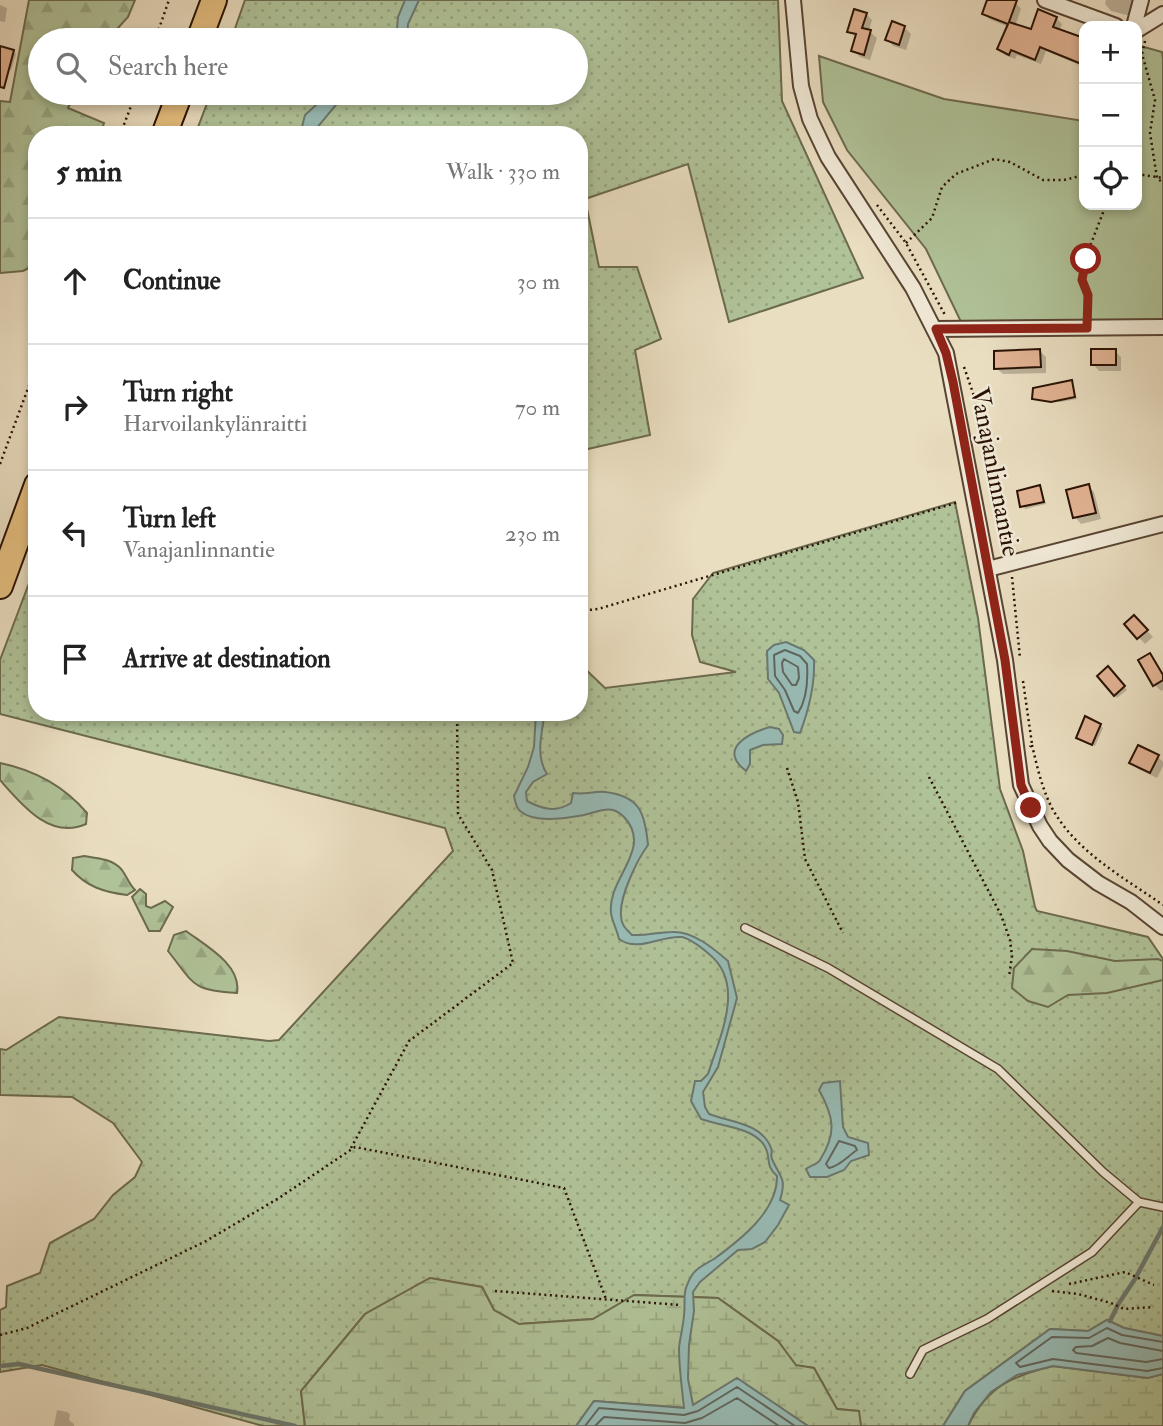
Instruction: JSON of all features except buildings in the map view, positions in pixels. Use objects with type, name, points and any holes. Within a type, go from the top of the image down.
[{"type":"highway","points":[[204,28],[214,0]]},
{"type":"highway","points":[[167,126],[175,105]]},
{"type":"highway","points":[[0,586],[28,510]]},
{"type":"street","name":"Vanajanlinnantie","points":[[793,0],[801,86],[810,120],[828,157],[913,288],[946,353],[1005,660],[1021,785],[1050,841],[1068,860],[1098,883],[1131,902],[1163,928]]},
{"type":"street","points":[[1045,0],[1102,21]]},
{"type":"street","points":[[1139,21],[1141,0]]},
{"type":"street","points":[[1142,25],[1163,14]]},
{"type":"street","points":[[936,329],[1163,327]]},
{"type":"street","points":[[988,569],[1163,524]]},
{"type":"lane","points":[[745,928],[828,968],[998,1069],[1103,1172],[1139,1202],[1163,1207]]},
{"type":"lane","points":[[910,1374],[923,1350],[987,1319],[1092,1252],[1139,1202]]},
{"type":"path","points":[[159,28],[169,0]]},
{"type":"path","points":[[1142,54],[1155,100],[1150,133],[1157,178],[1163,183]]},
{"type":"path","points":[[123,126],[131,105]]},
{"type":"path","points":[[906,243],[932,218],[942,187],[956,174],[994,159],[1010,162],[1043,180],[1079,177]]},
{"type":"path","points":[[1142,175],[1163,178]]},
{"type":"path","points":[[1087,328],[1088,295],[1082,280],[1086,259],[1104,210]]},
{"type":"path","points":[[0,464],[28,388]]},
{"type":"path","points":[[588,610],[975,498]]},
{"type":"path","points":[[349,1151],[409,1041],[513,963],[492,870],[458,814],[457,721]]},
{"type":"path","points":[[1032,746],[1052,807],[1070,834],[1086,851],[1163,905]]},
{"type":"path","points":[[787,768],[798,802],[805,859],[842,933]]},
{"type":"path","points":[[929,777],[1001,915],[1010,940],[1012,957],[1009,976]]},
{"type":"path","points":[[0,1335],[27,1328],[206,1241],[279,1198],[355,1147],[564,1188],[606,1299]]},
{"type":"path","points":[[1069,1284],[1125,1272],[1154,1285]]},
{"type":"path","points":[[1035,1289],[1078,1294],[1124,1309],[1154,1307]]},
{"type":"path","points":[[495,1292],[680,1305]]},
{"type":"green space","points":[[29,0],[135,0],[128,17],[118,28],[28,28],[28,105],[69,105],[68,108],[104,123],[103,126],[28,126],[28,268],[0,273],[0,101],[10,102]]},
{"type":"green space","points":[[245,0],[778,0],[782,101],[863,278],[729,322],[688,164],[588,198],[588,126],[198,126],[206,105],[588,105],[588,28],[235,28]]},
{"type":"green space","points":[[1142,46],[1162,52],[1163,322],[962,324],[926,249],[847,150],[823,102],[819,56],[944,99],[1079,120],[1079,210],[1142,210]]},
{"type":"green space","points":[[588,214],[599,267],[637,267],[661,339],[635,350],[650,435],[588,449]]},
{"type":"green space","points":[[955,502],[978,618],[1000,789],[1023,851],[1035,907],[1037,911],[1148,937],[1163,959],[1163,1336],[1124,1328],[1107,1320],[1088,1331],[1050,1329],[965,1391],[943,1426],[861,1426],[858,1411],[837,1409],[814,1368],[796,1366],[778,1341],[718,1298],[635,1295],[593,1319],[519,1324],[494,1310],[482,1287],[430,1278],[365,1314],[301,1391],[305,1426],[263,1426],[42,1365],[0,1372],[0,1310],[6,1307],[7,1286],[40,1273],[50,1243],[94,1219],[113,1195],[135,1177],[142,1162],[113,1123],[72,1097],[0,1095],[0,1049],[6,1050],[59,1017],[279,1040],[453,851],[445,828],[0,714],[0,660],[28,586],[28,721],[588,721],[588,672],[605,688],[736,672],[700,662],[692,635],[693,599],[713,573]]},
{"type":"green space","points":[[0,763],[25,770],[58,787],[87,813],[86,824],[73,828],[60,827],[38,817],[0,780]]},
{"type":"green space","points":[[84,856],[114,863],[135,890],[127,895],[119,894],[96,888],[84,881],[72,870],[73,858]]},
{"type":"green space","points":[[140,889],[146,894],[146,906],[151,908],[165,901],[173,907],[160,931],[149,931],[132,897]]},
{"type":"green space","points":[[186,931],[212,949],[228,965],[234,973],[237,993],[202,987],[195,984],[184,971],[168,951],[174,935]]},
{"type":"green space","points":[[1032,949],[1067,951],[1115,961],[1158,959],[1163,961],[1163,980],[1107,993],[1068,995],[1048,1007],[1028,1001],[1012,988],[1014,968]]},
{"type":"green space","points":[[430,1278],[482,1287],[494,1310],[519,1324],[593,1319],[634,1295],[718,1298],[778,1341],[796,1365],[814,1368],[837,1409],[859,1411],[861,1426],[808,1426],[737,1379],[688,1408],[594,1401],[576,1426],[305,1426],[301,1391],[365,1314]]},
{"type":"green space","points":[[1053,1366],[1147,1378],[1163,1374],[1163,1426],[968,1426],[993,1392],[1013,1379]]},
{"type":"water","points":[[405,0],[419,0],[408,28],[397,28]]},
{"type":"water","points":[[316,105],[336,105],[318,126],[302,126],[305,115]]},
{"type":"water","points":[[786,642],[804,650],[814,660],[811,697],[800,733],[794,732],[779,693],[768,679],[767,651],[774,645]]},
{"type":"water","points":[[535,721],[544,721],[540,752],[547,774],[533,782],[526,792],[527,801],[554,809],[571,803],[573,793],[601,792],[626,797],[642,815],[648,845],[634,869],[621,908],[621,919],[626,929],[632,935],[672,932],[688,934],[728,961],[737,998],[718,1067],[703,1092],[705,1107],[709,1114],[753,1128],[767,1140],[783,1182],[780,1200],[789,1205],[765,1242],[752,1249],[738,1250],[700,1282],[693,1292],[688,1379],[693,1405],[737,1378],[808,1426],[576,1426],[594,1401],[684,1408],[679,1348],[686,1287],[696,1270],[714,1259],[756,1224],[771,1201],[777,1176],[759,1139],[744,1131],[701,1119],[691,1101],[695,1081],[701,1081],[708,1074],[727,1011],[726,980],[720,966],[700,947],[682,937],[642,944],[627,943],[619,939],[611,913],[612,900],[632,852],[632,829],[624,817],[609,809],[551,819],[534,818],[520,811],[514,796],[534,747]]},
{"type":"water","points":[[770,727],[779,729],[783,735],[782,744],[763,745],[750,750],[750,764],[746,771],[738,763],[735,749],[753,733]]},
{"type":"water","points":[[840,1081],[843,1127],[848,1137],[868,1143],[869,1155],[851,1161],[844,1170],[827,1177],[810,1177],[806,1169],[820,1160],[829,1141],[832,1125],[819,1090],[823,1083]]},
{"type":"water","points":[[1107,1320],[1124,1328],[1163,1336],[1163,1374],[1148,1378],[1053,1366],[1017,1375],[991,1392],[974,1413],[968,1426],[943,1426],[965,1391],[1050,1329],[1088,1331]]},
{"type":"waterway","points":[[1136,1277],[1163,1227]]},
{"type":"waterway","points":[[1117,1306],[1135,1279]]},
{"type":"waterway","points":[[1110,1321],[1117,1307]]},
{"type":"waterway","points":[[0,1366],[19,1364],[295,1426]]},
{"type":"route","points":[[1031,808],[1021,785],[1005,660],[953,382],[946,353],[936,329],[1087,328],[1088,295],[1082,280],[1086,259]]}]
